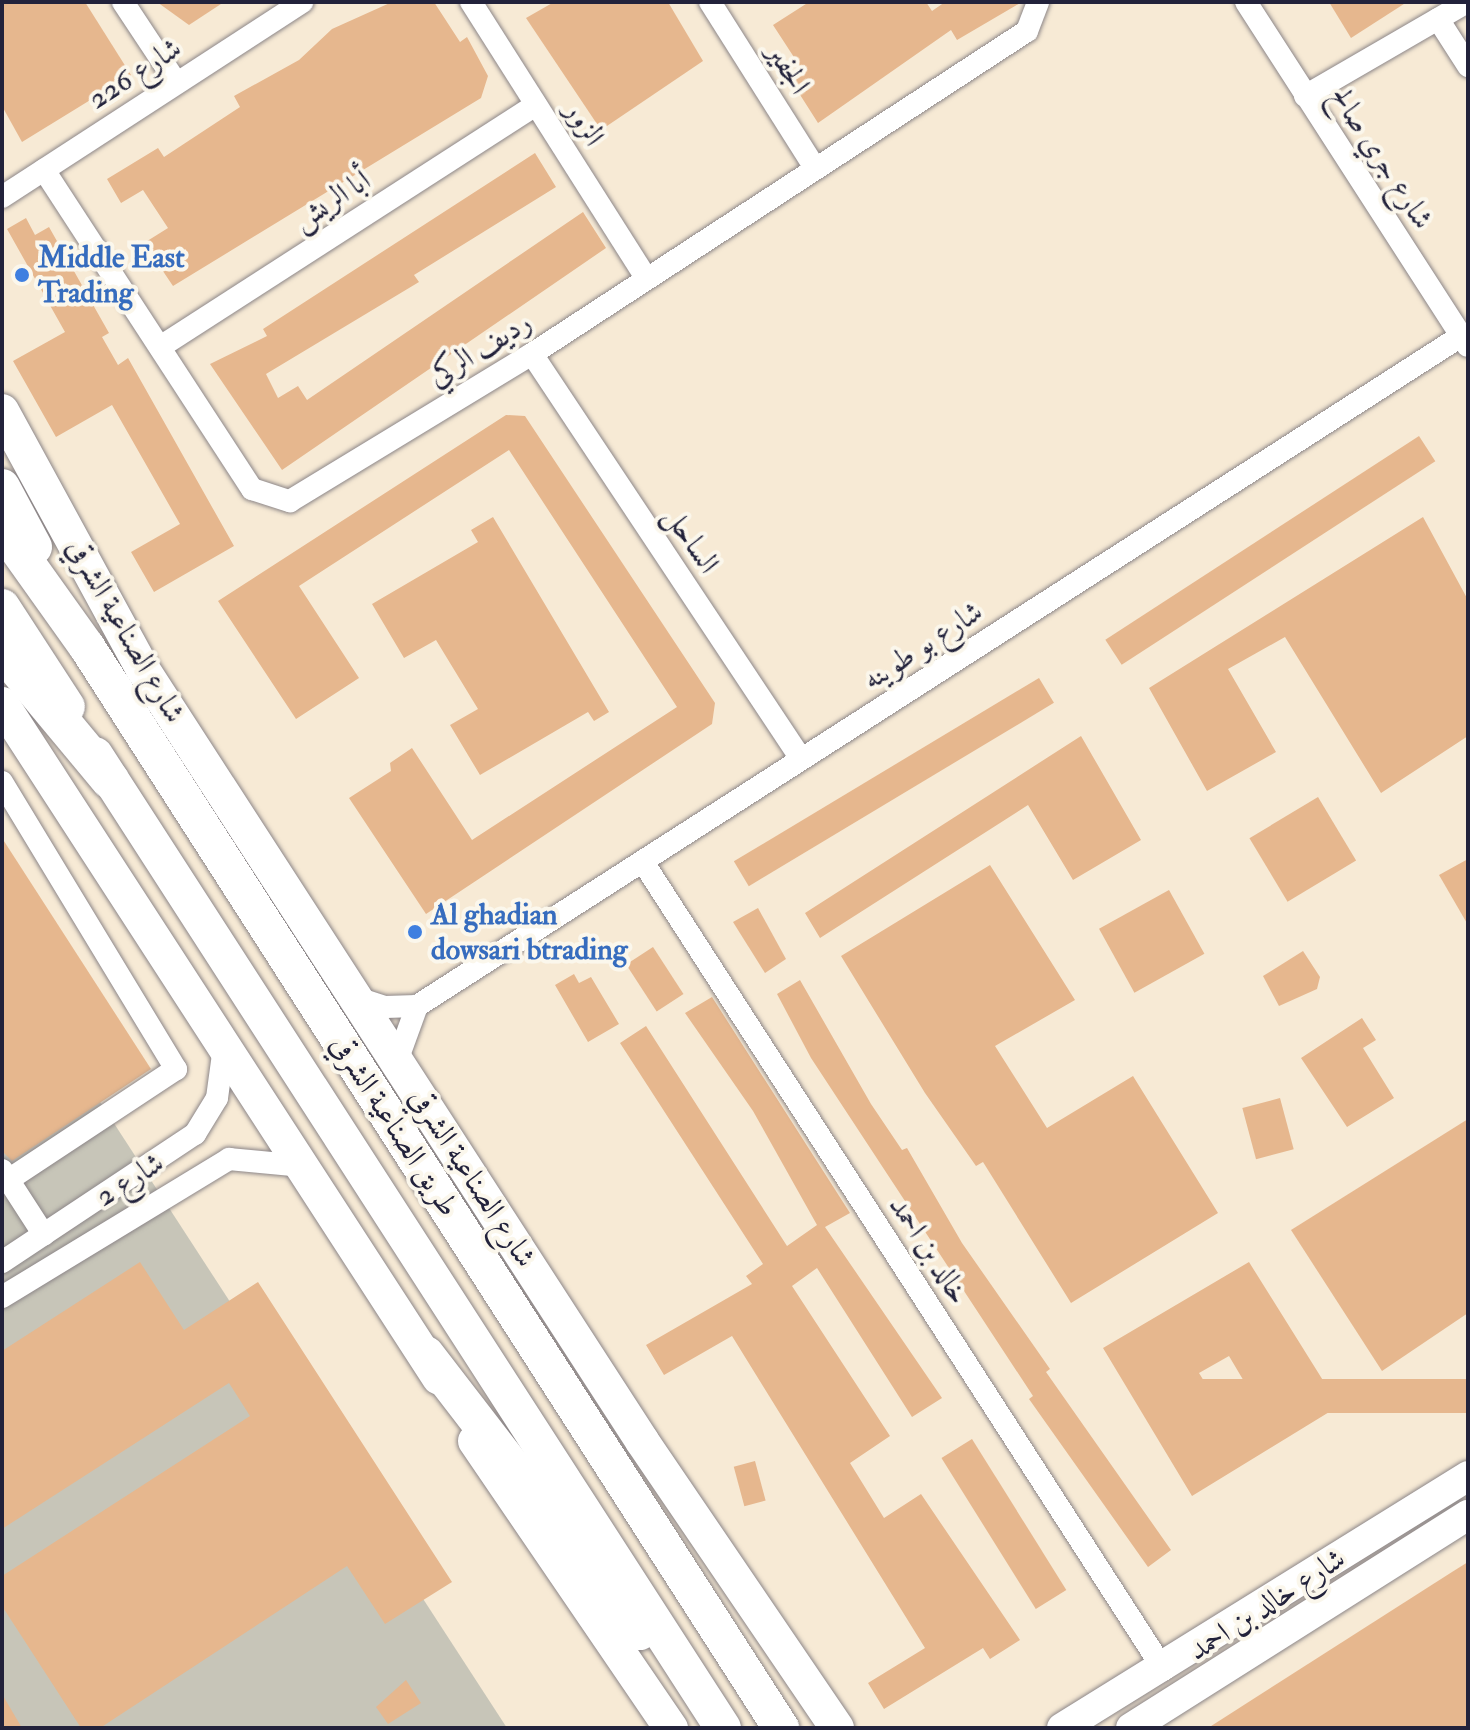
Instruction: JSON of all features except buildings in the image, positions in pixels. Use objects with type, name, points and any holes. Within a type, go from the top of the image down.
[{"type":"highway","points":[[2,487],[87,647]]},
{"type":"highway","name":"طريق الصناعية الشرقي","points":[[2,528],[87,647],[781,1728]]},
{"type":"highway","name":"طريق الصناعية الشرقي","points":[[2,607],[110,780],[720,1724]]},
{"type":"highway","points":[[2,650],[110,780]]},
{"type":"highway","points":[[426,1354],[639,1632],[720,1724]]},
{"type":"highway","points":[[650,1526],[808,1728]]},
{"type":"main road","name":"شارع الصناعية الشرقي","points":[[2,411],[142,668],[354,997],[837,1728]]},
{"type":"main road","points":[[2,704],[426,1354],[488,1462],[671,1728]]},
{"type":"main road","name":"شارع خالد بن احمد","points":[[1062,1728],[1164,1670],[1468,1476]]},
{"type":"main road","name":"شارع خالد بن احمد","points":[[1131,1728],[1468,1515]]},
{"type":"street","points":[[123,2],[176,82]]},
{"type":"street","name":"شارع 226","points":[[2,197],[302,2]]},
{"type":"street","name":"الزور","points":[[471,2],[646,278]]},
{"type":"street","name":"الجفير","points":[[710,2],[815,168]]},
{"type":"street","name":"رديف الركي","points":[[44,170],[252,489],[277,502],[303,497],[532,354],[1027,31],[1038,2]]},
{"type":"street","name":"شارع جري صالح","points":[[1246,2],[1465,341]]},
{"type":"street","points":[[1305,96],[1467,2]]},
{"type":"street","points":[[1438,19],[1468,66]]},
{"type":"street","name":"أبا الريش","points":[[160,347],[536,105]]},
{"type":"street","name":"شارع بو طوينه","points":[[417,1006],[801,759],[1465,341]]},
{"type":"street","name":"الساحل","points":[[532,354],[801,759]]},
{"type":"street","points":[[2,782],[176,1069],[5,1175],[44,1235]]},
{"type":"street","name":"خالد بن احمد","points":[[643,862],[1164,1670]]},
{"type":"street","points":[[354,997],[385,1007],[417,1006],[397,1061]]},
{"type":"street","name":"شارع 2","points":[[2,1262],[195,1134],[217,1098],[224,1047]]},
{"type":"street","name":"شارع 2","points":[[2,1297],[229,1159],[303,1166]]},
{"type":"street","points":[[1160,1728],[1177,1698]]},
{"type":"shaded area","points":[[2,951],[507,1728],[2,1728]]},
{"type":"place","name":"Middle East Trading","points":[[22,275]]},
{"type":"place","name":"Al ghadian dowsari btrading","points":[[415,932]]}]
